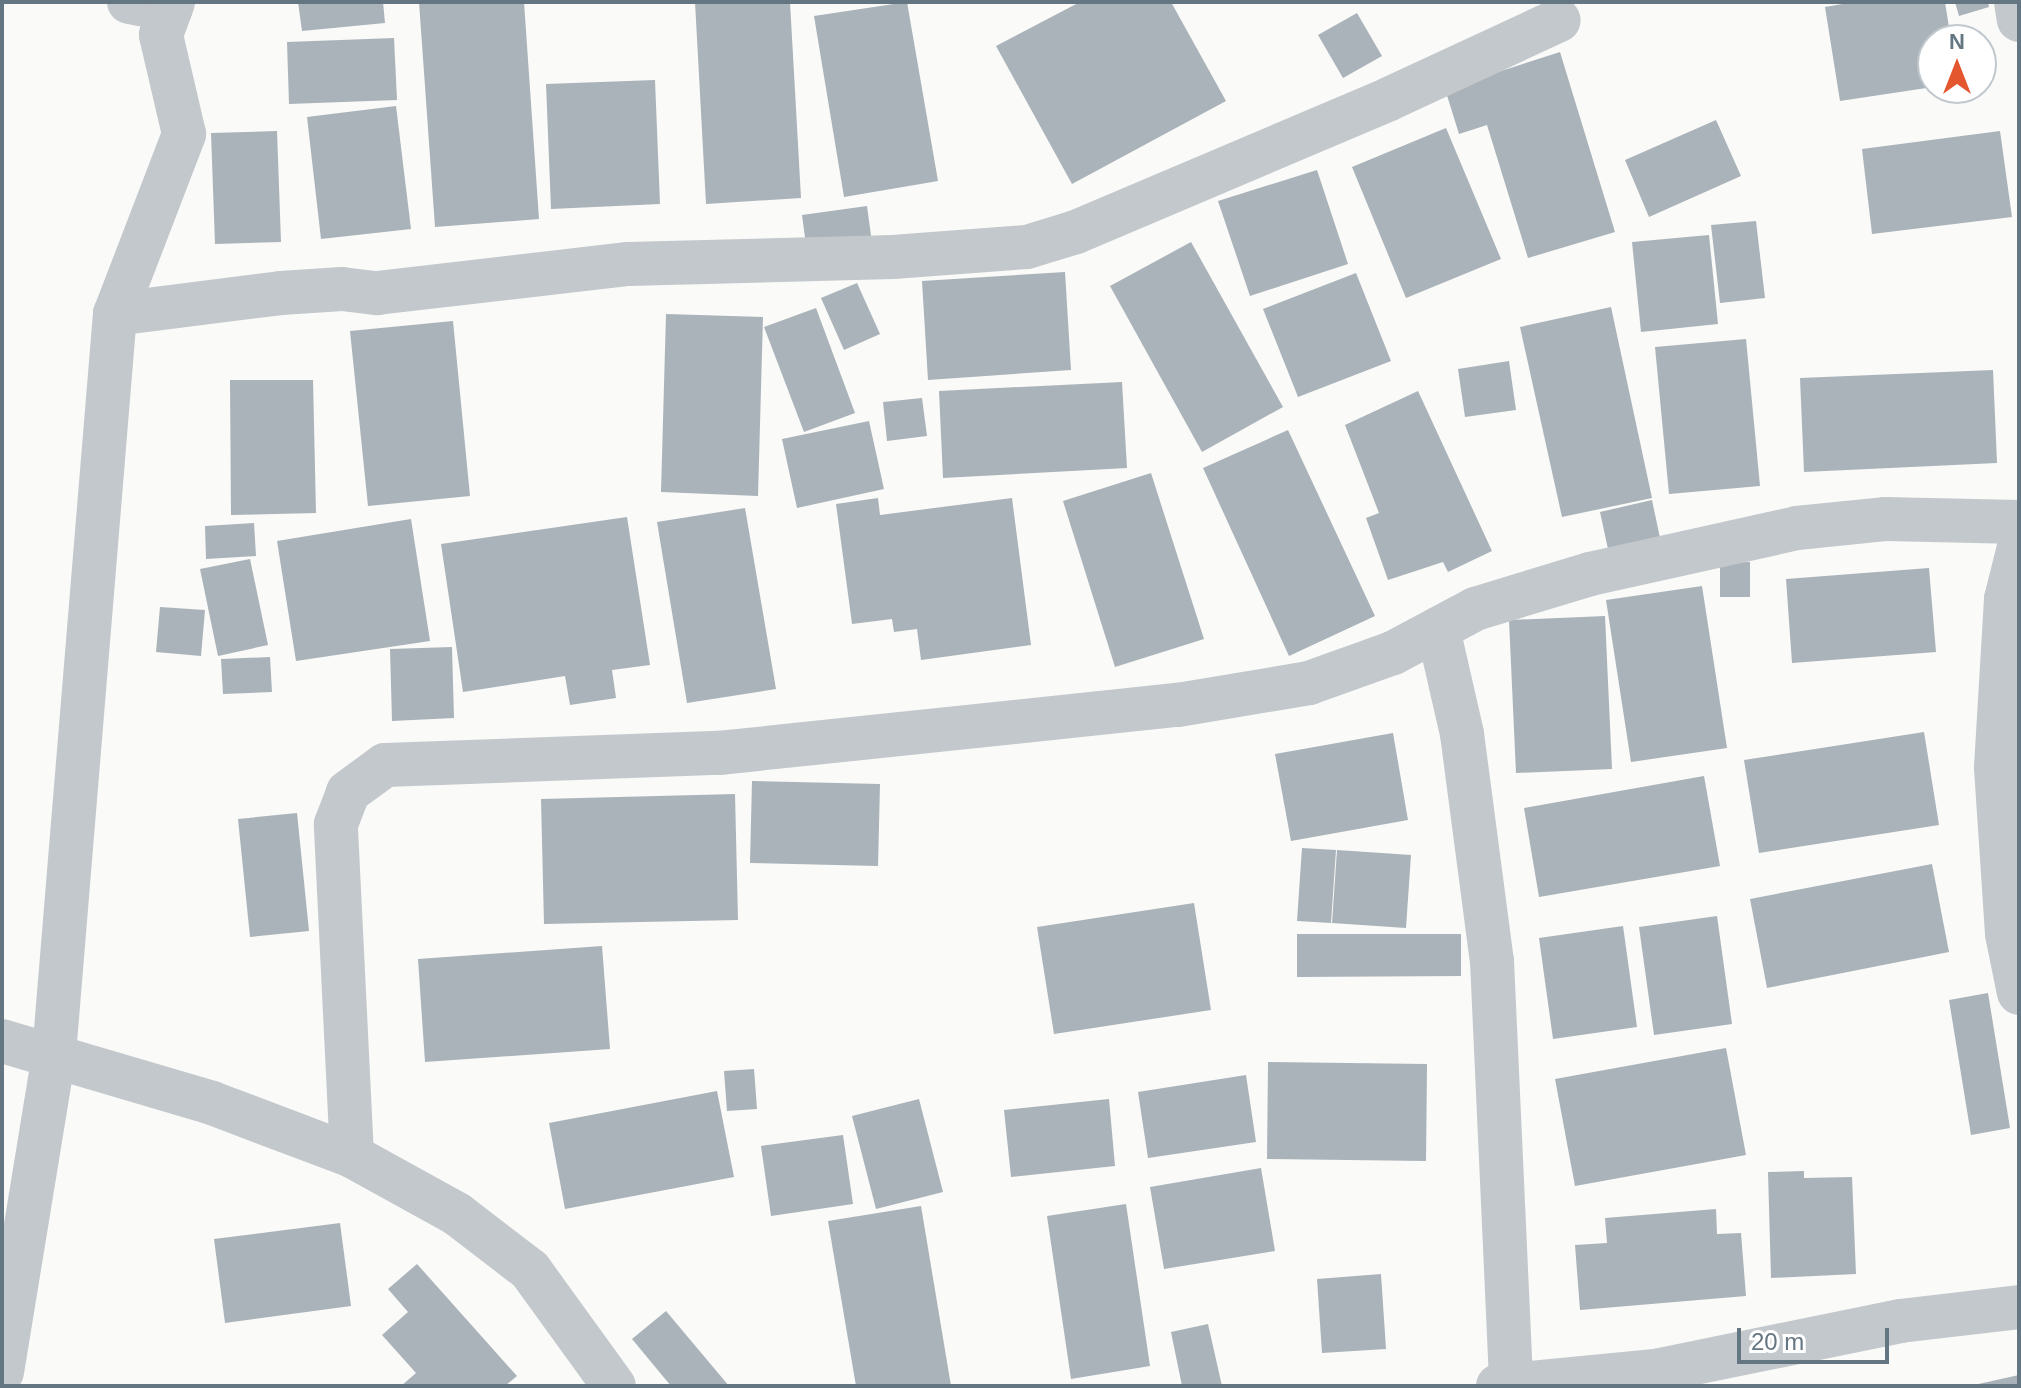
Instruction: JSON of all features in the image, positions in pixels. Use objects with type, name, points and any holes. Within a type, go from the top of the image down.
[{"type":"street","points":[[2016,2],[2019,20]]},
{"type":"street","points":[[2,1372],[54,1054],[115,314],[184,134],[157,5]]},
{"type":"street","points":[[115,314],[281,293],[342,289],[377,293],[628,264],[893,257],[1027,247],[1076,232],[1361,112],[1559,20]]},
{"type":"street","points":[[352,1156],[336,824],[348,792],[385,765],[719,753],[1178,705],[1309,683],[1393,653],[1475,609],[1590,574],[1797,528],[1885,519],[2019,522]]},
{"type":"street","points":[[2019,547],[1996,768],[2007,934],[2019,993]]},
{"type":"street","points":[[1438,629],[1462,734],[1492,961],[1504,1385],[1655,1371],[1900,1321],[2019,1307]]},
{"type":"street","points":[[2,1041],[212,1103],[352,1156],[457,1214],[530,1270],[614,1386]]},
{"type":"building","points":[[298,2],[383,2],[385,23],[302,31]]},
{"type":"building","points":[[419,2],[524,2],[539,219],[435,227]]},
{"type":"building","points":[[695,2],[790,2],[801,198],[706,204]]},
{"type":"building","points":[[907,2],[938,181],[844,197],[814,16]]},
{"type":"building","points":[[1080,2],[1171,2],[1226,101],[1072,184],[996,46]]},
{"type":"building","points":[[1854,2],[1945,2],[1948,24],[1917,24],[1917,89],[1840,101],[1825,7]]},
{"type":"building","points":[[1955,2],[1988,2],[1989,7],[1959,16]]},
{"type":"building","points":[[1357,13],[1382,56],[1343,78],[1318,35]]},
{"type":"building","points":[[394,38],[397,100],[289,104],[287,42]]},
{"type":"building","points":[[1560,52],[1615,232],[1528,258],[1487,125],[1459,134],[1445,89]]},
{"type":"building","points":[[655,80],[660,204],[551,209],[546,84]]},
{"type":"building","points":[[396,106],[411,229],[321,239],[307,117]]},
{"type":"building","points":[[1716,120],[1741,176],[1649,217],[1625,160]]},
{"type":"building","points":[[1446,128],[1501,259],[1406,298],[1352,167]]},
{"type":"building","points":[[277,131],[281,242],[215,244],[211,133]]},
{"type":"building","points":[[2000,131],[2012,217],[1872,234],[1862,149]]},
{"type":"building","points":[[1317,170],[1348,264],[1250,296],[1218,201]]},
{"type":"building","points":[[867,206],[872,243],[807,252],[802,215]]},
{"type":"building","points":[[1756,221],[1765,298],[1720,303],[1711,225]]},
{"type":"building","points":[[1709,235],[1718,324],[1641,332],[1632,242]]},
{"type":"building","points":[[1191,242],[1283,407],[1202,452],[1110,286]]},
{"type":"building","points":[[1065,272],[1071,370],[928,380],[922,281]]},
{"type":"building","points":[[1356,273],[1391,361],[1298,397],[1263,309]]},
{"type":"building","points":[[857,283],[880,334],[844,350],[821,298]]},
{"type":"building","points":[[1611,307],[1652,498],[1562,517],[1520,327]]},
{"type":"building","points":[[816,308],[855,413],[804,432],[764,327]]},
{"type":"building","points":[[666,314],[763,317],[758,496],[661,492]]},
{"type":"building","points":[[453,321],[470,496],[368,506],[350,331]]},
{"type":"building","points":[[1746,339],[1760,486],[1669,494],[1655,347]]},
{"type":"building","points":[[1509,361],[1516,410],[1465,417],[1458,369]]},
{"type":"building","points":[[1993,370],[1997,463],[1804,472],[1800,378]]},
{"type":"building","points":[[230,380],[313,380],[316,513],[231,515]]},
{"type":"building","points":[[1122,382],[1127,468],[943,478],[939,391]]},
{"type":"building","points":[[1418,391],[1492,551],[1448,572],[1443,562],[1388,580],[1366,518],[1379,513],[1345,425]]},
{"type":"building","points":[[922,398],[927,436],[887,441],[883,402]]},
{"type":"building","points":[[869,421],[884,489],[797,508],[782,439]]},
{"type":"building","points":[[1288,430],[1375,616],[1289,656],[1203,468]]},
{"type":"building","points":[[1151,473],[1204,639],[1115,667],[1063,501]]},
{"type":"building","points":[[878,498],[880,515],[1012,498],[1031,645],[921,660],[917,629],[894,632],[892,619],[852,624],[836,504]]},
{"type":"building","points":[[1652,500],[1660,538],[1608,549],[1600,512]]},
{"type":"building","points":[[745,508],[776,689],[687,703],[657,522]]},
{"type":"building","points":[[627,517],[650,665],[612,670],[616,698],[570,705],[565,676],[463,692],[441,544]]},
{"type":"building","points":[[411,519],[430,641],[296,661],[277,541]]},
{"type":"building","points":[[254,523],[256,556],[206,559],[205,526]]},
{"type":"building","points":[[250,559],[268,645],[218,656],[200,569]]},
{"type":"building","points":[[1750,562],[1750,597],[1720,597],[1720,563]]},
{"type":"building","points":[[1929,568],[1936,652],[1792,663],[1786,579]]},
{"type":"building","points":[[1702,586],[1727,748],[1631,762],[1606,600]]},
{"type":"building","points":[[160,607],[205,610],[201,656],[156,652]]},
{"type":"building","points":[[1605,616],[1612,769],[1516,773],[1509,620]]},
{"type":"building","points":[[452,647],[454,718],[392,721],[390,649]]},
{"type":"building","points":[[270,657],[272,692],[223,694],[221,659]]},
{"type":"building","points":[[1924,732],[1939,825],[1759,853],[1744,760]]},
{"type":"building","points":[[1393,733],[1408,820],[1291,841],[1275,754]]},
{"type":"building","points":[[1704,776],[1720,866],[1539,897],[1524,808]]},
{"type":"building","points":[[752,781],[880,784],[878,866],[750,863]]},
{"type":"building","points":[[735,794],[738,920],[544,924],[541,799]]},
{"type":"building","points":[[297,813],[309,931],[250,937],[238,819]]},
{"type":"building","points":[[1302,848],[1336,850],[1331,923],[1297,921]]},
{"type":"building","points":[[1337,850],[1411,855],[1406,928],[1332,923]]},
{"type":"building","points":[[1932,864],[1949,952],[1767,988],[1750,899]]},
{"type":"building","points":[[1194,903],[1211,1010],[1054,1034],[1037,927]]},
{"type":"building","points":[[1717,916],[1732,1024],[1654,1035],[1639,927]]},
{"type":"building","points":[[1623,926],[1637,1027],[1553,1039],[1539,938]]},
{"type":"building","points":[[1297,934],[1461,934],[1461,976],[1297,977]]},
{"type":"building","points":[[602,946],[610,1049],[425,1062],[418,959]]},
{"type":"building","points":[[1988,993],[2010,1128],[1971,1135],[1949,1000]]},
{"type":"building","points":[[1726,1048],[1746,1155],[1575,1186],[1555,1079]]},
{"type":"building","points":[[1268,1062],[1427,1064],[1426,1161],[1267,1159]]},
{"type":"building","points":[[754,1069],[757,1109],[727,1111],[724,1071]]},
{"type":"building","points":[[1246,1075],[1256,1142],[1148,1158],[1138,1092]]},
{"type":"building","points":[[717,1091],[734,1177],[565,1209],[549,1123]]},
{"type":"building","points":[[919,1099],[943,1192],[876,1209],[852,1116]]},
{"type":"building","points":[[1109,1099],[1115,1166],[1011,1177],[1004,1110]]},
{"type":"building","points":[[843,1135],[853,1204],[771,1216],[761,1146]]},
{"type":"building","points":[[1261,1168],[1275,1251],[1164,1269],[1150,1187]]},
{"type":"building","points":[[1804,1171],[1804,1178],[1852,1177],[1856,1274],[1771,1278],[1768,1172]]},
{"type":"building","points":[[1126,1204],[1150,1366],[1071,1379],[1047,1216]]},
{"type":"building","points":[[921,1206],[951,1386],[856,1386],[828,1221]]},
{"type":"building","points":[[1716,1209],[1717,1234],[1741,1233],[1746,1296],[1580,1310],[1575,1245],[1607,1243],[1605,1218]]},
{"type":"building","points":[[340,1223],[351,1306],[225,1323],[214,1239]]},
{"type":"building","points":[[417,1264],[517,1376],[505,1386],[401,1386],[416,1373],[382,1335],[408,1312],[388,1289]]},
{"type":"building","points":[[1381,1274],[1386,1349],[1322,1353],[1317,1279]]},
{"type":"building","points":[[666,1311],[729,1386],[671,1386],[632,1339]]},
{"type":"building","points":[[1208,1324],[1222,1386],[1182,1386],[1171,1332]]},
{"type":"building","points":[[2019,1375],[2019,1386],[1974,1386],[1974,1385]]}]
